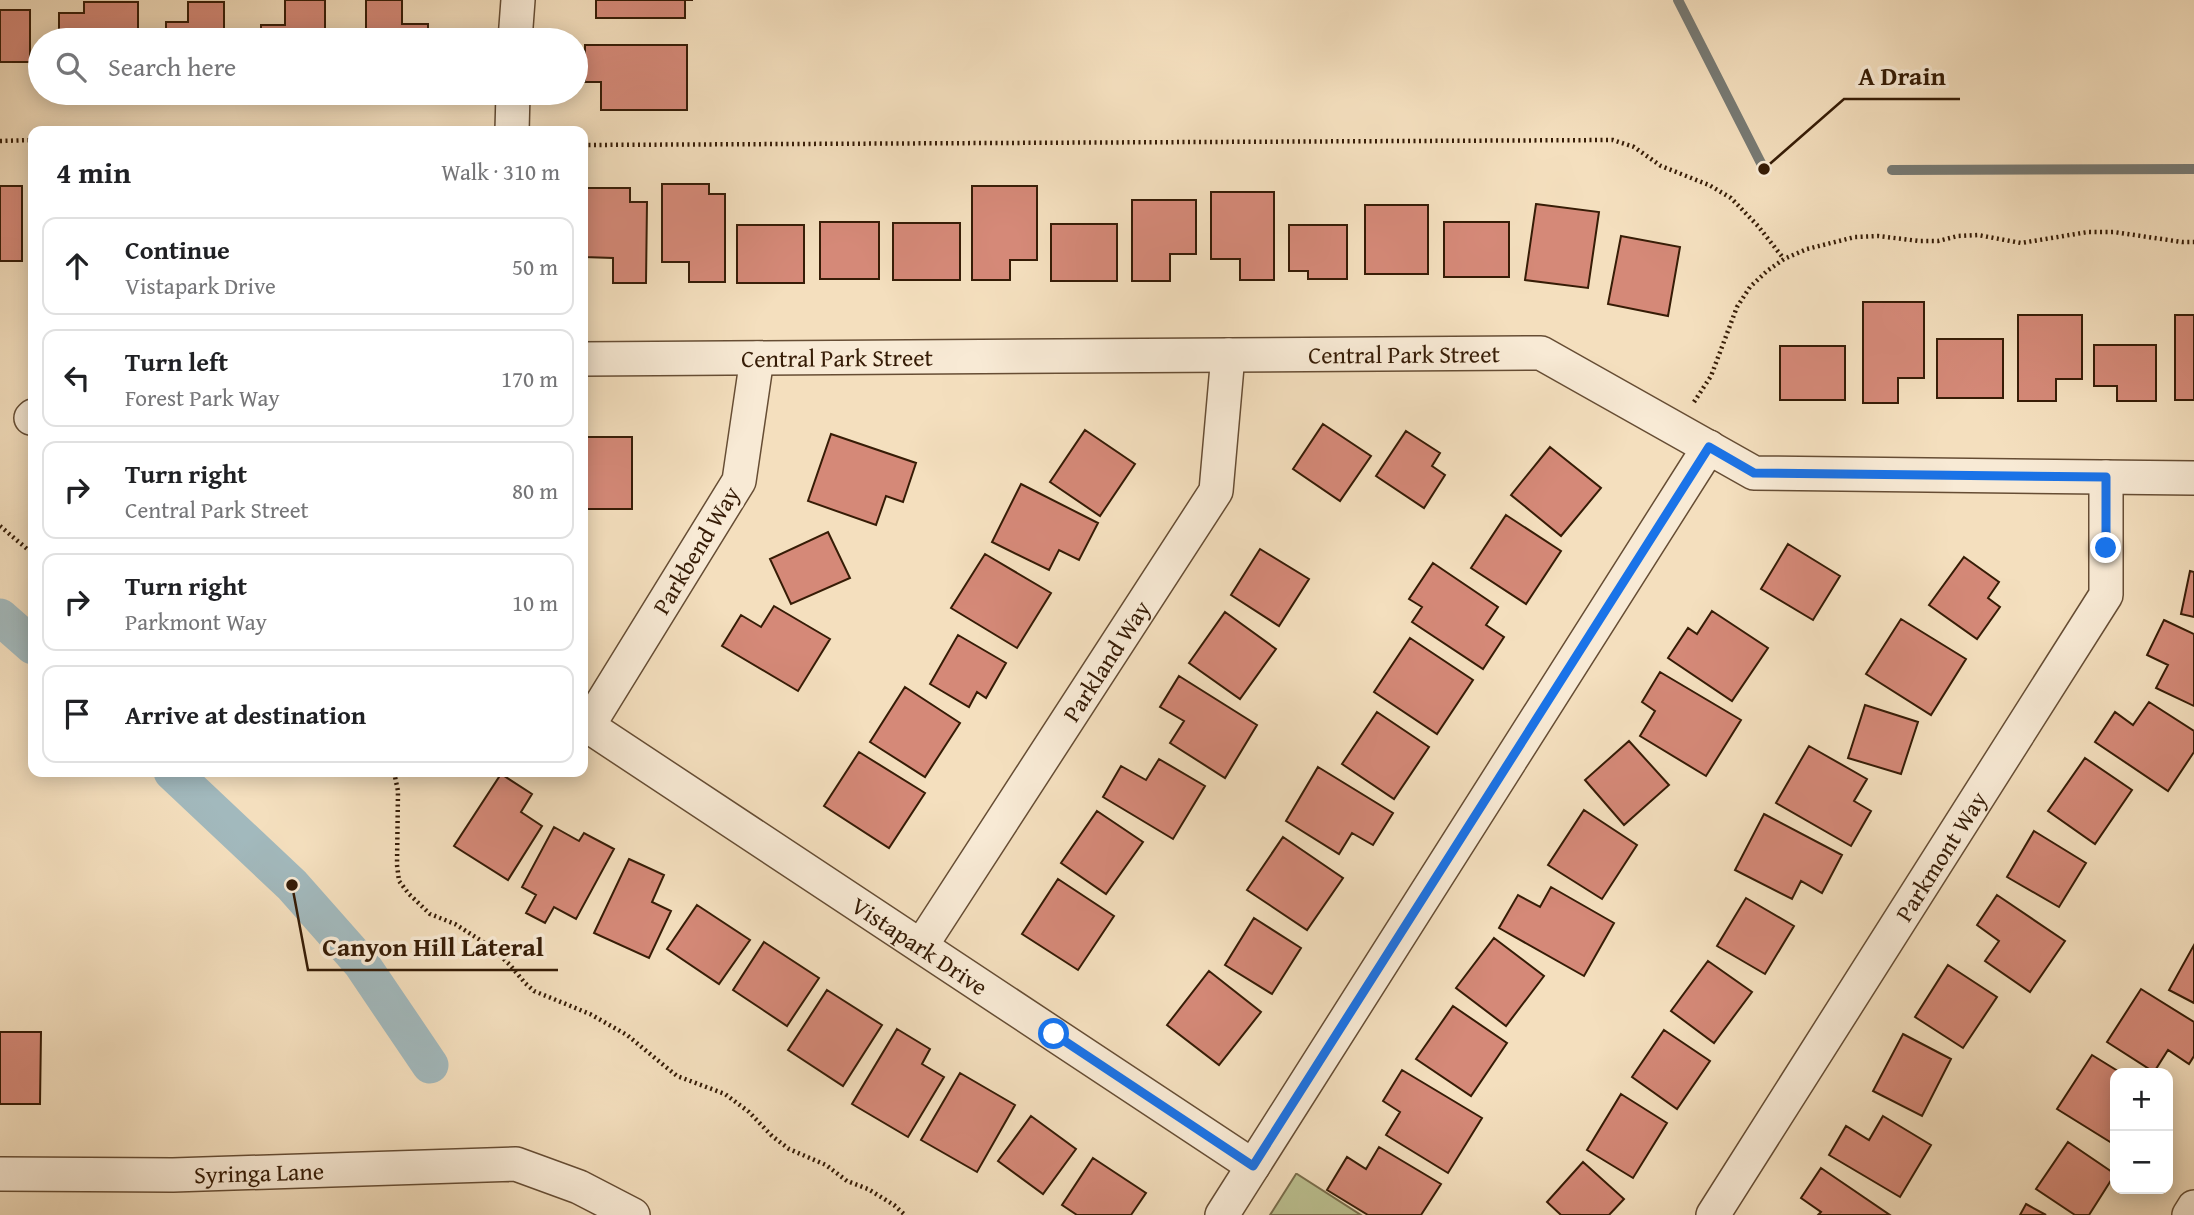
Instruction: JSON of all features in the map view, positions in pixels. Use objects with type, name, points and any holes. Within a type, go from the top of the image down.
[{"type":"street","points":[[516,28],[518,0]]},
{"type":"street","points":[[512,126],[513,105]]},
{"type":"street","name":"Central Park Street","points":[[588,359],[1541,353],[1754,473],[2194,478]]},
{"type":"street","name":"Parkland Way","points":[[921,946],[1216,491],[1228,355]]},
{"type":"street","name":"Parkbend Way","points":[[588,726],[739,481],[757,358]]},
{"type":"street","points":[[1222,1215],[1709,447]]},
{"type":"street","name":"Parkmont Way","points":[[1713,1215],[2106,595],[2106,477]]},
{"type":"street","name":"Vistapark Drive","points":[[588,726],[1253,1166]]},
{"type":"street","name":"Syringa Lane","points":[[0,1174],[173,1175],[516,1164],[579,1187],[634,1215]]},
{"type":"street","points":[[2189,1215],[2194,1207]]},
{"type":"path","points":[[588,145],[1613,140],[1634,147],[1661,166],[1709,185],[1731,198],[1784,259]]},
{"type":"path","points":[[0,141],[28,141]]},
{"type":"path","points":[[1690,409],[1711,376],[1737,307],[1750,287],[1784,259],[1819,246],[1855,237],[1878,236],[1938,241],[1978,235],[2021,243],[2066,234],[2114,232],[2182,243],[2194,242]]},
{"type":"path","points":[[0,526],[28,550]]},
{"type":"path","points":[[395,777],[398,791],[399,881],[430,914],[455,924],[491,947],[534,991],[590,1014],[627,1035],[677,1076],[725,1094],[789,1149],[826,1165],[847,1181],[868,1189],[894,1205],[905,1215]]},
{"type":"green space","points":[[1297,1174],[1361,1215],[1270,1215]]},
{"type":"building","points":[[285,0],[325,0],[325,28],[261,28],[261,25],[285,25]]},
{"type":"building","points":[[366,0],[402,0],[402,24],[428,24],[428,28],[366,28]]},
{"type":"building","points":[[596,0],[685,0],[685,18],[596,18]]},
{"type":"building","points":[[84,2],[138,2],[138,28],[59,28],[59,13],[84,13]]},
{"type":"building","points":[[188,2],[224,2],[224,28],[166,28],[166,22],[188,22]]},
{"type":"building","points":[[0,10],[30,10],[28,62],[0,62]]},
{"type":"building","points":[[588,45],[687,45],[687,110],[601,110],[601,82],[588,82]]},
{"type":"building","points":[[662,184],[709,184],[709,194],[725,194],[725,282],[689,282],[689,262],[662,262]]},
{"type":"building","points":[[0,186],[22,186],[22,261],[0,261]]},
{"type":"building","points":[[972,186],[1037,186],[1037,260],[1010,260],[1010,280],[972,280]]},
{"type":"building","points":[[588,188],[630,188],[630,202],[647,202],[646,283],[613,283],[613,258],[588,257]]},
{"type":"building","points":[[1211,192],[1274,192],[1274,280],[1240,280],[1240,259],[1211,259]]},
{"type":"building","points":[[1132,200],[1196,200],[1196,254],[1170,254],[1170,281],[1132,281]]},
{"type":"building","points":[[1536,204],[1599,212],[1588,288],[1525,280]]},
{"type":"building","points":[[1365,205],[1428,205],[1428,274],[1365,274]]},
{"type":"building","points":[[820,222],[879,222],[879,279],[820,279]]},
{"type":"building","points":[[1444,222],[1509,222],[1509,277],[1444,277]]},
{"type":"building","points":[[893,223],[960,223],[960,280],[893,280]]},
{"type":"building","points":[[1051,224],[1117,224],[1117,281],[1051,281]]},
{"type":"building","points":[[737,225],[804,225],[804,283],[737,283]]},
{"type":"building","points":[[1289,225],[1347,225],[1347,279],[1308,279],[1308,271],[1289,271]]},
{"type":"building","points":[[1621,236],[1680,247],[1668,316],[1608,304]]},
{"type":"building","points":[[1863,302],[1924,302],[1924,378],[1898,378],[1898,403],[1863,403]]},
{"type":"building","points":[[2018,315],[2082,315],[2082,379],[2056,379],[2056,401],[2018,401]]},
{"type":"building","points":[[2175,315],[2194,315],[2194,400],[2175,400]]},
{"type":"building","points":[[1937,339],[2003,339],[2003,398],[1937,398]]},
{"type":"building","points":[[2094,345],[2156,345],[2156,401],[2117,401],[2117,386],[2094,386]]},
{"type":"building","points":[[1780,346],[1845,346],[1845,400],[1780,400]]},
{"type":"building","points":[[1323,424],[1371,456],[1340,501],[1293,469]]},
{"type":"building","points":[[1085,430],[1135,464],[1100,516],[1050,482]]},
{"type":"building","points":[[1406,431],[1440,453],[1432,466],[1445,475],[1424,508],[1376,476]]},
{"type":"building","points":[[831,434],[916,463],[903,502],[886,496],[876,525],[808,501]]},
{"type":"building","points":[[588,437],[632,437],[632,509],[588,509]]},
{"type":"building","points":[[1550,447],[1601,488],[1561,536],[1511,495]]},
{"type":"building","points":[[1021,484],[1098,523],[1079,560],[1059,550],[1049,570],[992,542]]},
{"type":"building","points":[[1506,515],[1561,551],[1526,604],[1471,568]]},
{"type":"building","points":[[828,532],[850,578],[791,604],[770,559]]},
{"type":"building","points":[[1788,544],[1840,576],[1813,620],[1761,589]]},
{"type":"building","points":[[1260,549],[1309,579],[1279,626],[1231,595]]},
{"type":"building","points":[[985,554],[1051,593],[1017,648],[951,608]]},
{"type":"building","points":[[1964,557],[1999,582],[1988,598],[2000,607],[1977,639],[1929,605]]},
{"type":"building","points":[[1433,563],[1498,607],[1486,625],[1504,637],[1483,669],[1412,622],[1422,607],[1409,599]]},
{"type":"building","points":[[2190,571],[2194,572],[2194,617],[2181,614]]},
{"type":"building","points":[[774,606],[830,639],[798,691],[722,646],[741,615],[761,627]]},
{"type":"building","points":[[1712,611],[1768,648],[1732,701],[1668,658],[1688,628],[1697,634]]},
{"type":"building","points":[[1225,612],[1276,649],[1240,699],[1189,663]]},
{"type":"building","points":[[1901,619],[1966,659],[1931,715],[1866,674]]},
{"type":"building","points":[[2164,620],[2194,634],[2194,706],[2156,688],[2168,665],[2147,655]]},
{"type":"building","points":[[958,635],[1006,663],[986,698],[977,692],[969,707],[930,684]]},
{"type":"building","points":[[1410,638],[1473,680],[1437,734],[1374,692]]},
{"type":"building","points":[[1660,672],[1741,720],[1706,776],[1640,736],[1655,711],[1642,702]]},
{"type":"building","points":[[1179,676],[1257,725],[1225,778],[1170,743],[1184,721],[1160,707]]},
{"type":"building","points":[[905,687],[960,723],[925,777],[870,742]]},
{"type":"building","points":[[2149,702],[2194,731],[2194,752],[2168,791],[2095,742],[2115,712],[2133,725]]},
{"type":"building","points":[[1865,705],[1918,722],[1901,774],[1848,758]]},
{"type":"building","points":[[1377,712],[1429,747],[1394,799],[1342,764]]},
{"type":"building","points":[[1629,741],[1669,785],[1624,825],[1585,780]]},
{"type":"building","points":[[1809,746],[1867,779],[1854,801],[1871,811],[1851,846],[1776,803]]},
{"type":"building","points":[[859,752],[925,793],[889,848],[824,806]]},
{"type":"building","points":[[2085,758],[2132,790],[2095,844],[2048,811]]},
{"type":"building","points":[[1159,759],[1205,786],[1173,839],[1103,797],[1121,766],[1146,780]]},
{"type":"building","points":[[1318,767],[1393,813],[1373,845],[1352,833],[1339,854],[1286,821]]},
{"type":"building","points":[[499,777],[506,777],[532,794],[521,812],[542,826],[508,880],[454,846]]},
{"type":"building","points":[[1584,810],[1637,845],[1602,899],[1548,865]]},
{"type":"building","points":[[1097,811],[1143,842],[1106,894],[1061,863]]},
{"type":"building","points":[[1764,814],[1842,855],[1822,893],[1801,881],[1792,899],[1735,870]]},
{"type":"building","points":[[554,827],[579,841],[584,833],[614,849],[576,919],[554,907],[545,923],[526,913],[536,895],[522,887]]},
{"type":"building","points":[[2034,831],[2086,863],[2059,907],[2007,877]]},
{"type":"building","points":[[1283,837],[1343,878],[1307,930],[1247,890]]},
{"type":"building","points":[[629,859],[664,875],[652,902],[671,911],[649,958],[594,933]]},
{"type":"building","points":[[1058,879],[1114,916],[1078,970],[1022,934]]},
{"type":"building","points":[[1551,887],[1614,923],[1584,976],[1499,928],[1518,895],[1540,907]]},
{"type":"building","points":[[1997,895],[2065,941],[2030,992],[1985,961],[1999,941],[1977,925]]},
{"type":"building","points":[[1746,898],[1794,926],[1765,974],[1717,946]]},
{"type":"building","points":[[697,905],[750,940],[719,984],[667,949]]},
{"type":"building","points":[[1254,918],[1301,948],[1272,994],[1225,965]]},
{"type":"building","points":[[1494,938],[1544,976],[1506,1026],[1456,988]]},
{"type":"building","points":[[764,942],[819,978],[787,1026],[733,990]]},
{"type":"building","points":[[2194,945],[2194,1003],[2169,990]]},
{"type":"building","points":[[1708,961],[1752,992],[1714,1043],[1671,1011]]},
{"type":"building","points":[[1948,965],[1997,997],[1963,1048],[1915,1017]]},
{"type":"building","points":[[1209,971],[1261,1012],[1219,1065],[1167,1025]]},
{"type":"building","points":[[2141,989],[2194,1022],[2194,1056],[2189,1064],[2168,1050],[2157,1068],[2148,1068],[2107,1042]]},
{"type":"building","points":[[827,990],[882,1025],[843,1086],[788,1050]]},
{"type":"building","points":[[1453,1006],[1507,1043],[1471,1096],[1416,1059]]},
{"type":"building","points":[[897,1029],[930,1049],[922,1064],[944,1077],[908,1137],[852,1104]]},
{"type":"building","points":[[1664,1030],[1710,1061],[1677,1109],[1632,1077]]},
{"type":"building","points":[[0,1032],[41,1032],[40,1104],[0,1104]]},
{"type":"building","points":[[1903,1034],[1951,1059],[1922,1116],[1873,1091]]},
{"type":"building","points":[[2092,1055],[2113,1068],[2110,1068],[2110,1142],[2057,1109]]},
{"type":"building","points":[[1402,1070],[1482,1118],[1448,1173],[1386,1135],[1400,1112],[1383,1101]]},
{"type":"building","points":[[960,1073],[1015,1105],[977,1172],[921,1140]]},
{"type":"building","points":[[1621,1094],[1667,1123],[1633,1178],[1587,1150]]},
{"type":"building","points":[[1031,1116],[1076,1149],[1043,1194],[998,1161]]},
{"type":"building","points":[[1883,1116],[1931,1145],[1900,1197],[1829,1155],[1846,1126],[1869,1140]]},
{"type":"building","points":[[2068,1142],[2110,1171],[2110,1182],[2089,1215],[2075,1215],[2036,1189]]},
{"type":"building","points":[[1379,1147],[1441,1184],[1421,1215],[1368,1215],[1327,1190],[1347,1157],[1366,1169]]},
{"type":"building","points":[[1093,1158],[1146,1193],[1131,1215],[1077,1215],[1062,1205]]},
{"type":"building","points":[[1583,1162],[1624,1199],[1609,1215],[1561,1215],[1547,1202]]},
{"type":"building","points":[[1821,1168],[1890,1215],[1818,1215],[1821,1212],[1801,1198]]},
{"type":"building","points":[[2026,1204],[2046,1215],[2020,1215]]},
{"type":"waterway","points":[[1678,0],[1764,169]]},
{"type":"waterway","points":[[1892,170],[2194,169]]},
{"type":"waterway","points":[[0,617],[28,642]]},
{"type":"waterway","points":[[177,777],[292,885],[361,963],[430,1065]]},
{"type":"place","name":"A Drain","points":[[1764,169]]},
{"type":"place","name":"Canyon Hill Lateral","points":[[292,885]]},
{"type":"route","points":[[1054,1034],[1253,1166],[1709,447],[1754,473],[2106,477],[2106,548]]}]
